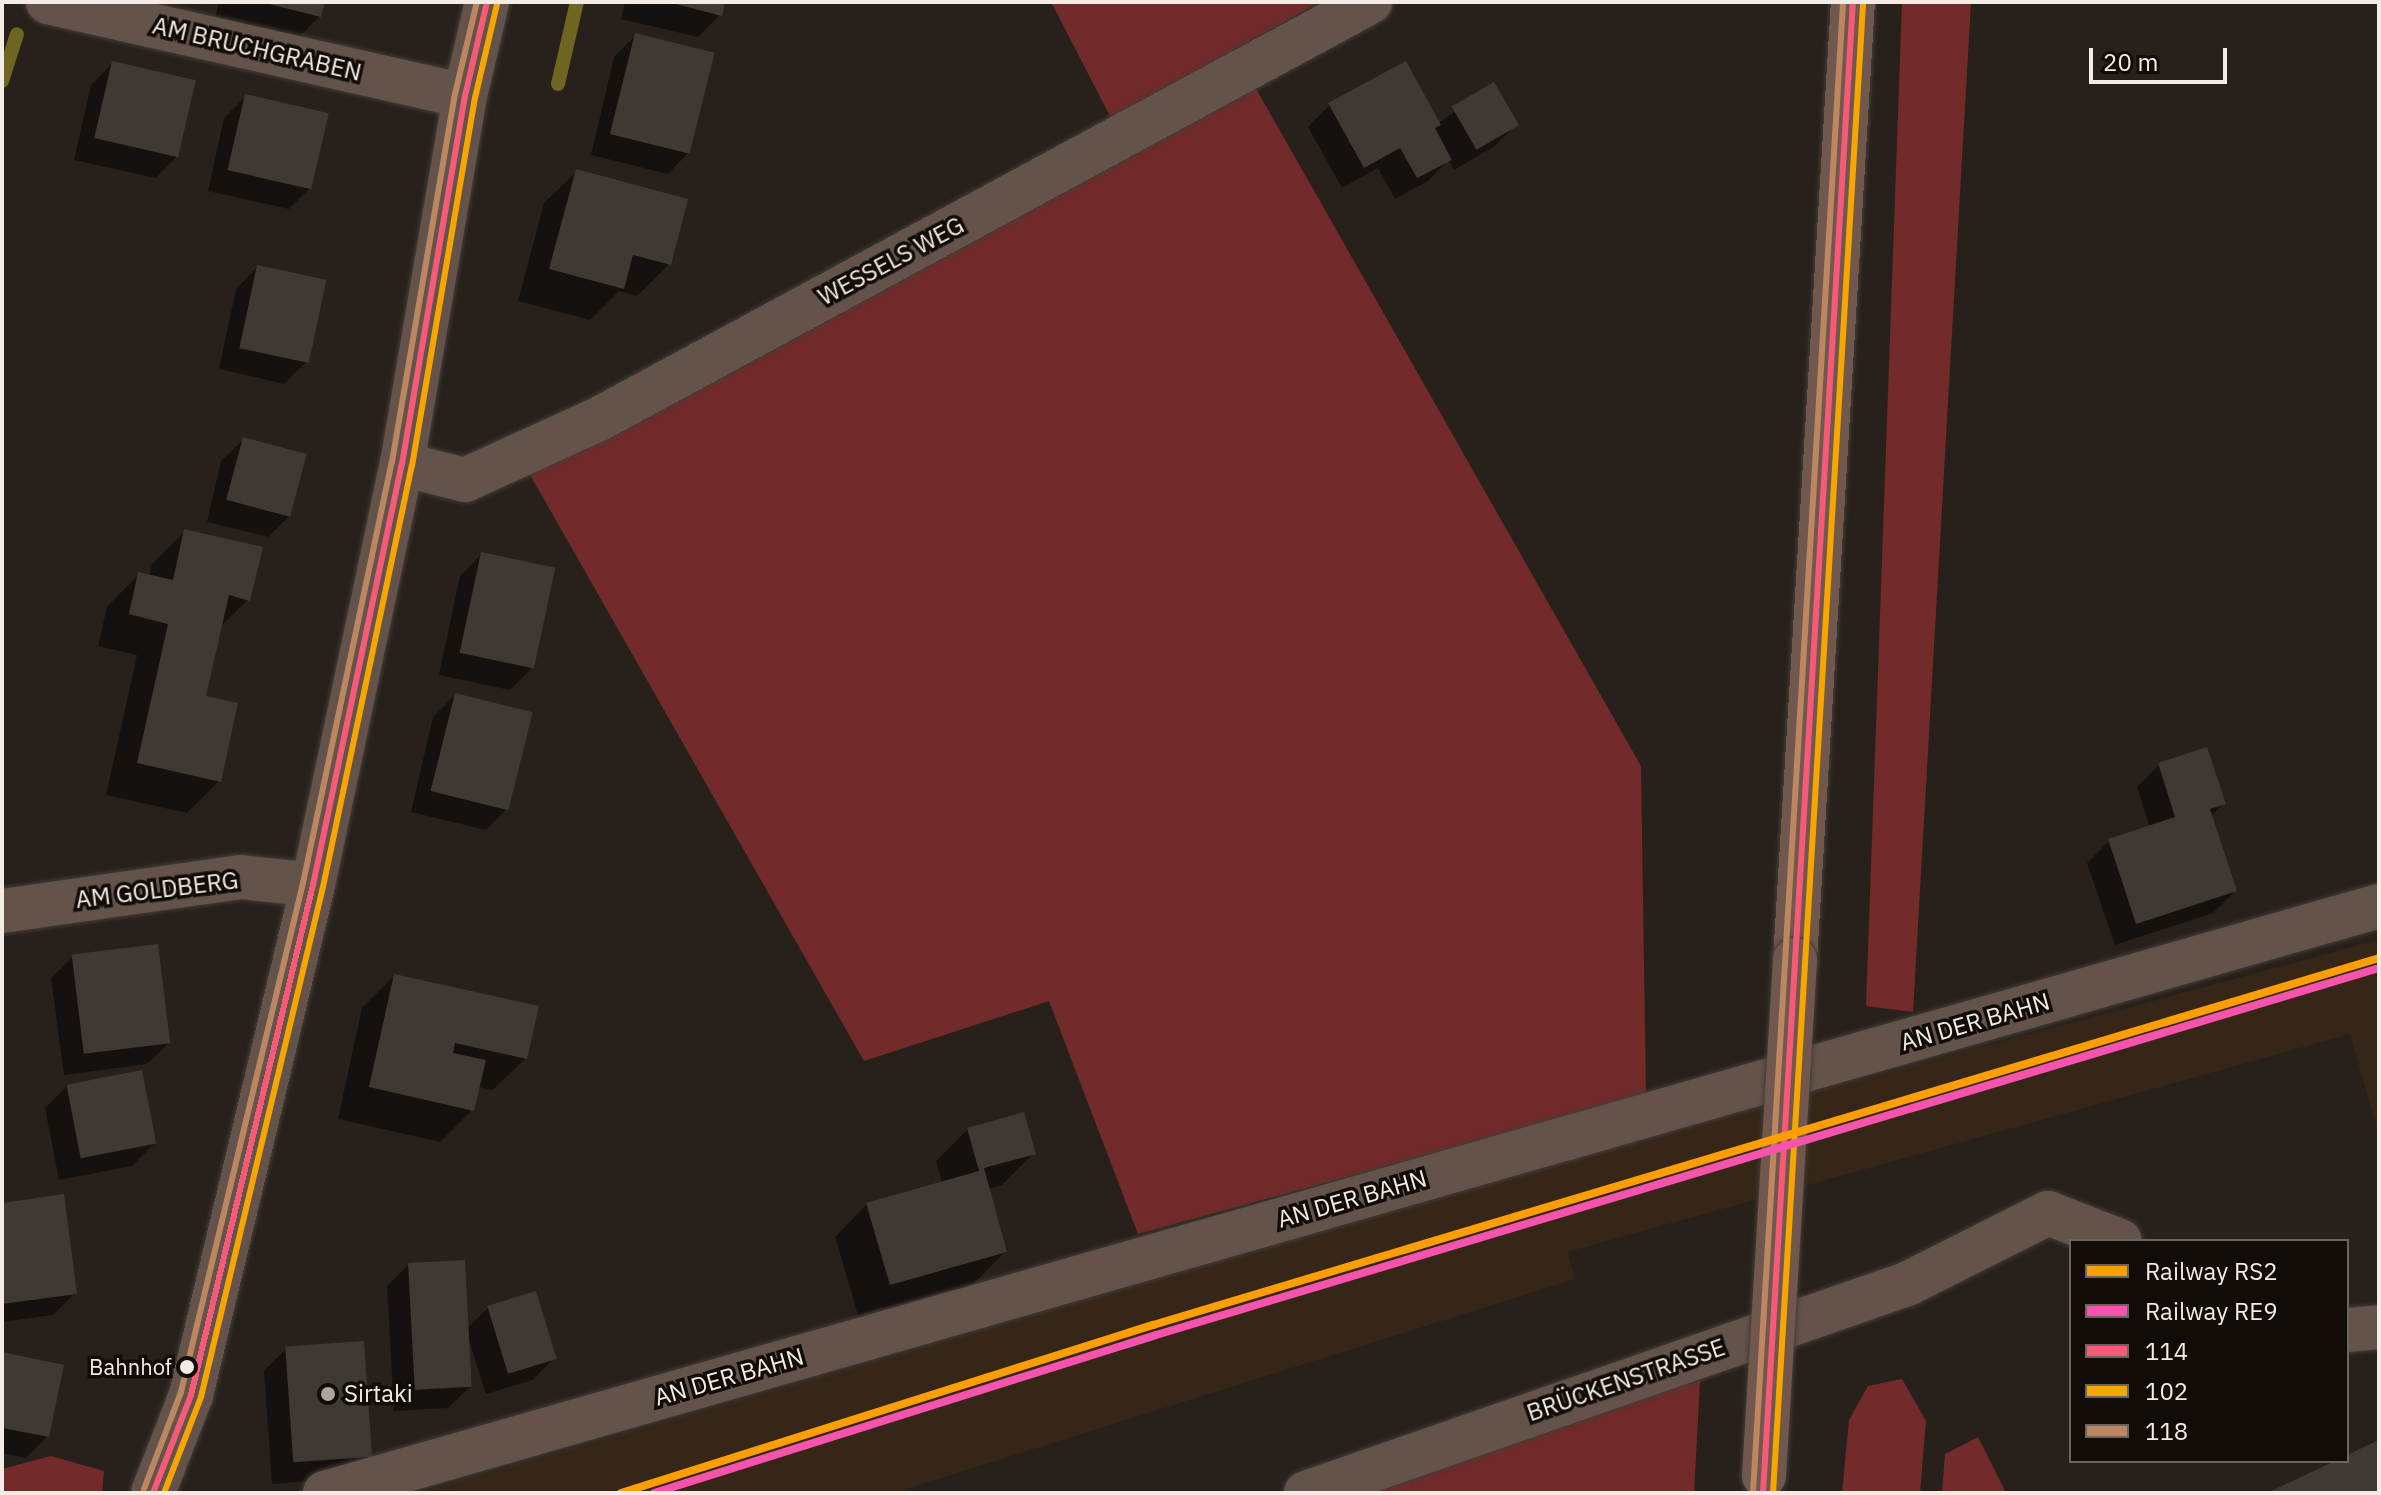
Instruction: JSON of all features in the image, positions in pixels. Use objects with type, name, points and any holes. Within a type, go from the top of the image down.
[{"type":"main road","points":[[1764,1484],[1853,2]]},
{"type":"street","name":"AM BRUCHGRABEN","points":[[48,2],[465,96]]},
{"type":"street","points":[[160,1492],[191,1395],[313,885],[402,464],[465,96],[487,2]]},
{"type":"street","name":"WESSELS WEG","points":[[402,464],[465,480],[599,419],[1370,2]]},
{"type":"street","name":"AM GOLDBERG","points":[[2,911],[241,877],[313,885]]},
{"type":"street","name":"AN DER BAHN","points":[[325,1493],[2379,906]]},
{"type":"street","name":"BRÜCKENSTRASSE","points":[[1306,1493],[1907,1284],[2048,1213],[2115,1239]]},
{"type":"street","points":[[2349,1330],[2379,1327]]},
{"type":"shaded area","points":[[1051,2],[1320,2],[1234,50],[1641,766],[1646,1095],[1138,1234],[1049,1001],[864,1061],[529,473],[1125,145]]},
{"type":"shaded area","points":[[1902,2],[1971,2],[1913,1012],[1866,1006]]},
{"type":"shaded area","points":[[2379,940],[2379,1135],[2350,1034],[1567,1252],[1575,1279],[893,1493],[417,1493],[1702,1122]]},
{"type":"shaded area","points":[[1902,1379],[1926,1421],[1920,1493],[1842,1493],[1849,1420],[1868,1386]]},
{"type":"shaded area","points":[[1700,1381],[1694,1493],[1367,1493],[1626,1400]]},
{"type":"shaded area","points":[[1978,1437],[2006,1493],[1942,1493],[1945,1454]]},
{"type":"shaded area","points":[[51,1456],[104,1471],[102,1493],[2,1493],[2,1469]]},
{"type":"building","points":[[261,2],[325,2],[321,17]]},
{"type":"building","points":[[668,2],[725,2],[722,16]]},
{"type":"building","points":[[635,33],[715,53],[689,154],[610,134]]},
{"type":"building","points":[[112,61],[196,80],[178,157],[94,138]]},
{"type":"building","points":[[1406,61],[1441,125],[1435,128],[1452,160],[1417,178],[1400,148],[1364,168],[1328,103]]},
{"type":"building","points":[[1494,82],[1519,125],[1477,150],[1452,106]]},
{"type":"building","points":[[245,94],[329,113],[311,189],[227,170]]},
{"type":"building","points":[[576,169],[688,199],[671,265],[633,255],[624,289],[549,269]]},
{"type":"building","points":[[257,265],[326,280],[309,363],[239,348]]},
{"type":"building","points":[[243,437],[307,454],[290,517],[226,500]]},
{"type":"building","points":[[184,529],[263,547],[250,601],[229,595],[206,696],[238,703],[221,782],[137,763],[168,624],[129,614],[138,572],[173,580]]},
{"type":"building","points":[[481,552],[555,568],[534,669],[460,653]]},
{"type":"building","points":[[455,693],[533,712],[508,810],[431,791]]},
{"type":"building","points":[[2207,747],[2226,804],[2210,809],[2237,891],[2136,924],[2108,839],[2175,817],[2158,763]]},
{"type":"building","points":[[158,944],[170,1043],[84,1054],[72,955]]},
{"type":"building","points":[[394,974],[539,1006],[527,1059],[455,1043],[453,1053],[486,1060],[474,1111],[369,1087]]},
{"type":"building","points":[[142,1070],[156,1144],[81,1158],[66,1085]]},
{"type":"building","points":[[1024,1112],[1036,1154],[984,1168],[1007,1252],[890,1285],[866,1203],[979,1171],[967,1128]]},
{"type":"building","points":[[64,1194],[77,1294],[2,1304],[2,1203]]},
{"type":"building","points":[[465,1260],[472,1387],[415,1390],[408,1263]]},
{"type":"building","points":[[536,1291],[557,1359],[508,1374],[487,1306]]},
{"type":"building","points":[[364,1341],[372,1457],[293,1462],[285,1347]]},
{"type":"building","points":[[2,1352],[64,1365],[49,1437],[2,1428]]},
{"type":"building","points":[[2379,1440],[2379,1493],[2267,1493],[2331,1463],[2349,1463],[2349,1454]]},
{"type":"waterway","points":[[558,84],[577,2]]},
{"type":"waterway","points":[[2,81],[17,34]]},
{"type":"rail line","name":"RS2","points":[[621,1493],[1153,1325],[2379,958]]},
{"type":"rail line","name":"RE9","points":[[654,1493],[1156,1335],[2379,968]]},
{"type":"transit line","name":"118","points":[[144,1489],[181,1392],[303,883],[392,462],[455,94],[477,2]]},
{"type":"transit line","name":"114","points":[[153,1493],[191,1395],[313,885],[402,464],[465,96],[487,2]]},
{"type":"transit line","name":"118","points":[[1753,1492],[1843,2]]},
{"type":"transit line","name":"114","points":[[1763,1493],[1853,2]]},
{"type":"transit line","name":"102","points":[[1773,1493],[1863,3]]},
{"type":"transit line","name":"102","points":[[164,1493],[201,1397],[323,887],[412,466],[475,98],[497,4]]},
{"type":"place","name":"Bahnhof","points":[[187,1367]]},
{"type":"place","name":"Sirtaki","points":[[328,1394]]}]
